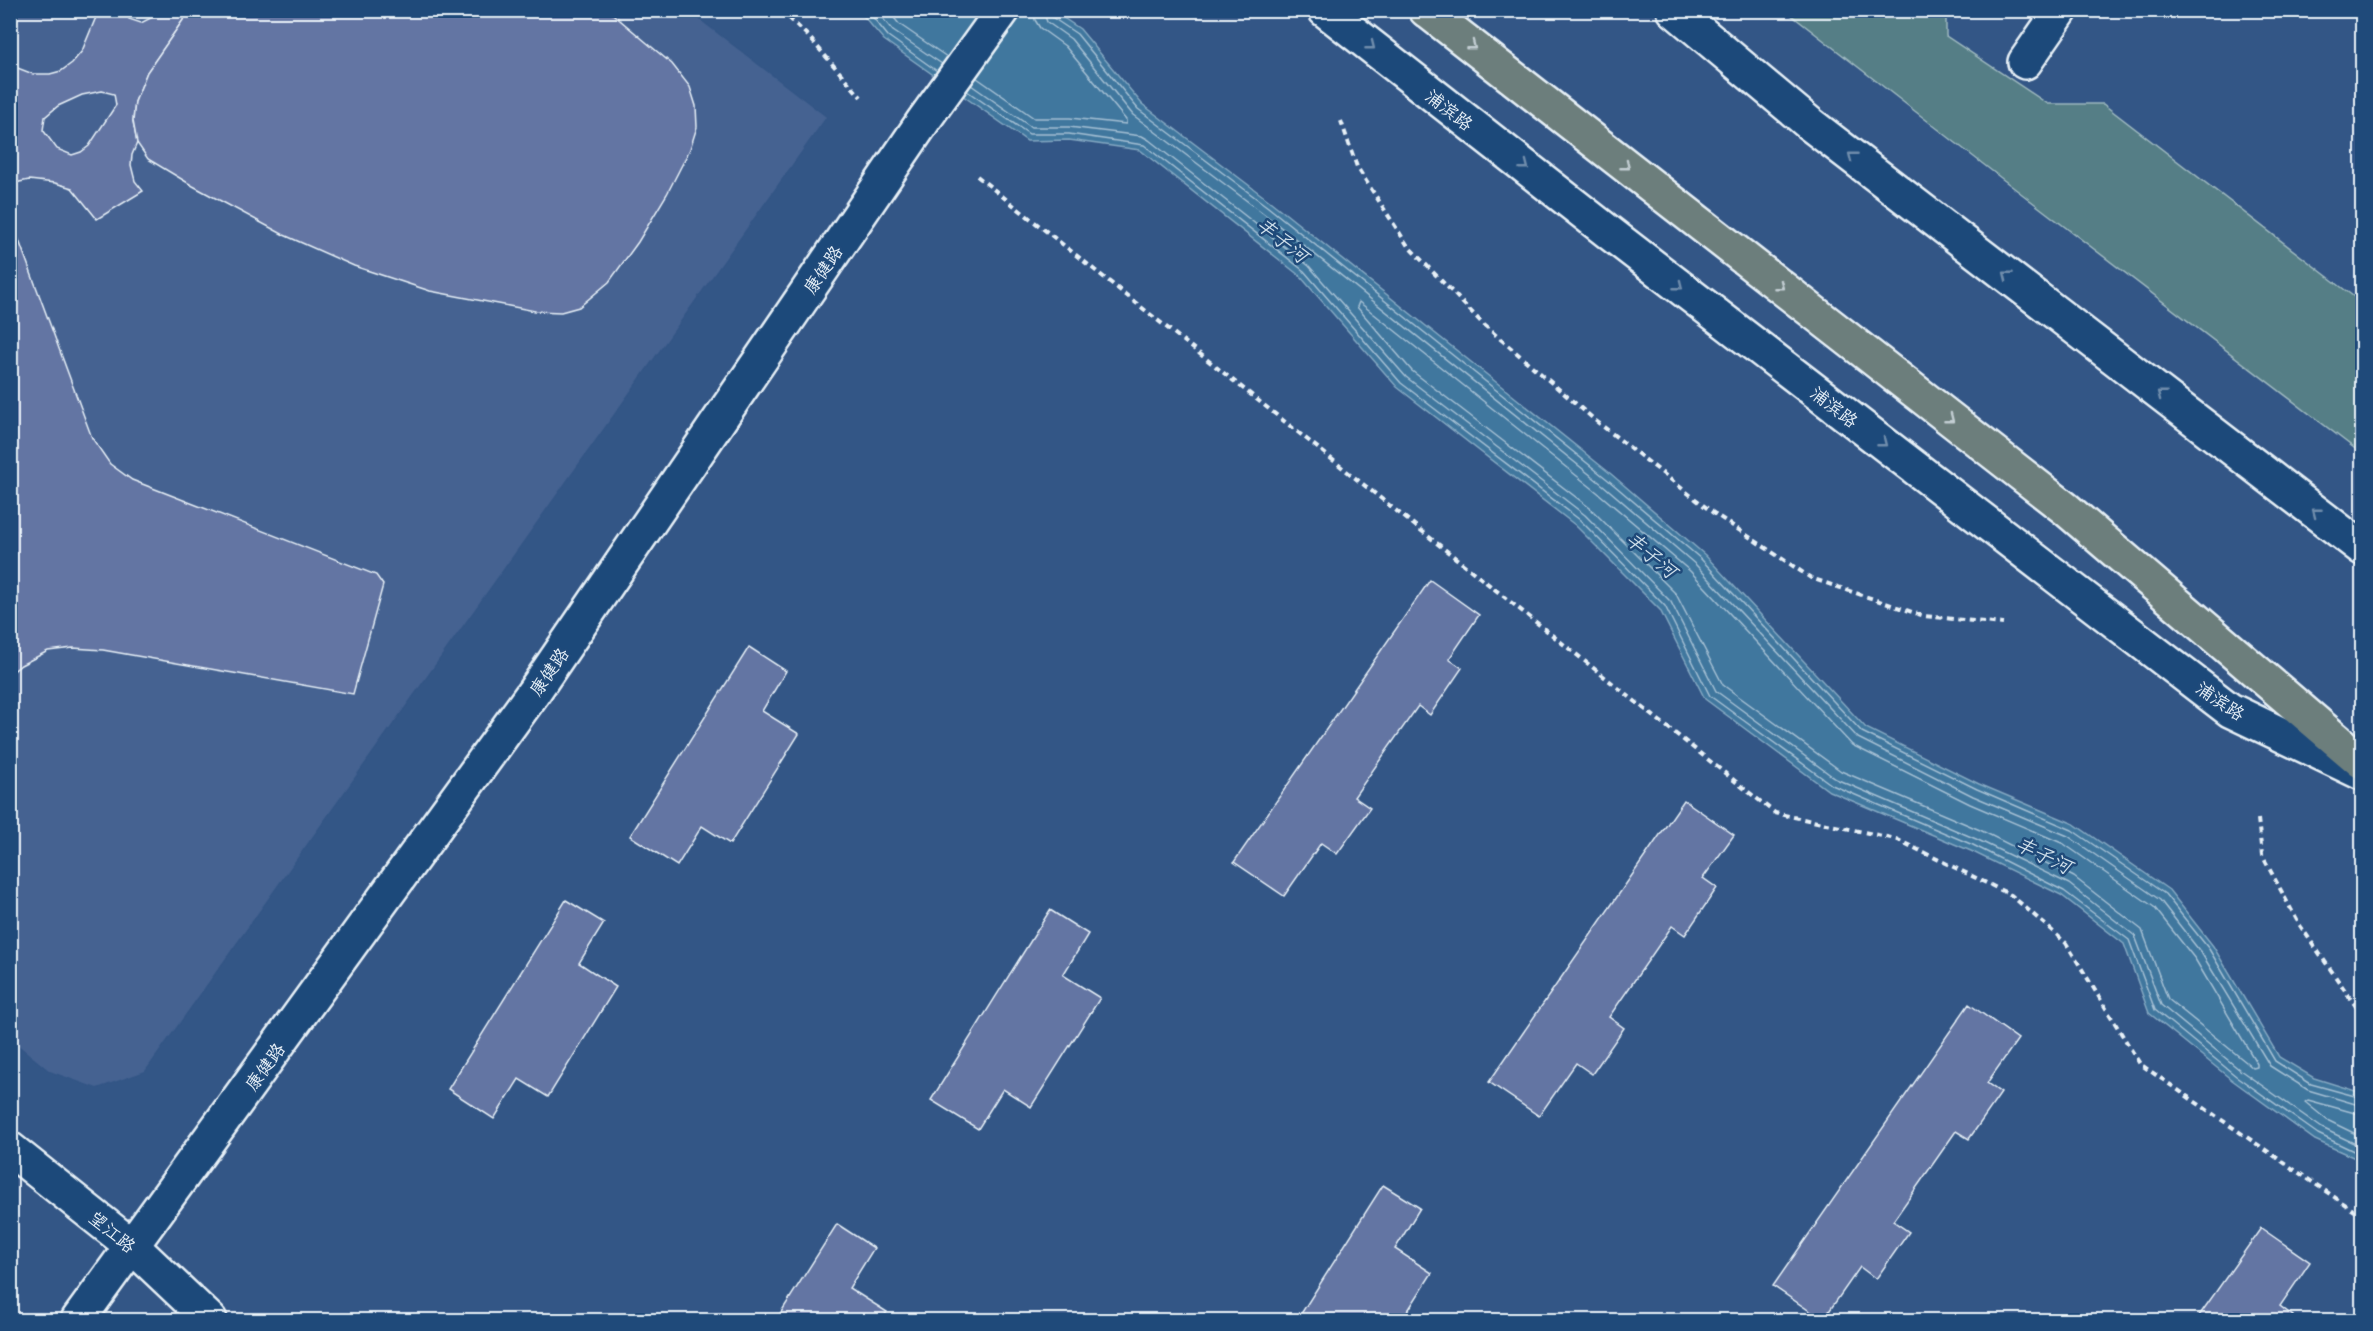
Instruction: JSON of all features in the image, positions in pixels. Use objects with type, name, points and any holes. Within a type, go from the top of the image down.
[{"type":"main road","points":[[1426,10],[2066,509],[2362,762]]},
{"type":"street","name":"康健路","points":[[78,1320],[533,693],[924,120],[1003,10]]},
{"type":"street","name":"浦滨路","points":[[1325,10],[1629,248],[2230,710],[2362,773]]},
{"type":"street","points":[[1674,10],[1810,124],[2362,548]]},
{"type":"street","points":[[2025,63],[2061,10]]},
{"type":"street","name":"望江路","points":[[10,1149],[132,1246],[210,1320]]},
{"type":"path","points":[[781,10],[808,36],[861,97]]},
{"type":"path","points":[[1341,121],[1357,167],[1408,246],[1483,324],[1596,421],[1712,512],[1811,578],[1924,616],[2003,624]]},
{"type":"path","points":[[977,176],[1775,813],[1896,838],[2011,895],[2066,943],[2140,1064],[2362,1216]]},
{"type":"path","points":[[2258,819],[2262,855],[2294,914],[2362,1014]]},
{"type":"shaded area","points":[[10,11],[688,11],[826,117],[145,1071],[97,1088],[50,1071],[11,1039]]},
{"type":"green space","points":[[1786,11],[1949,11],[1946,14],[1946,36],[2048,104],[2103,104],[2362,303],[2362,454],[2001,178]]},
{"type":"water","name":"丰子河","points":[[859,11],[1053,11],[1080,29],[1142,104],[1271,202],[1611,474],[1705,555],[1866,728],[1979,784],[2074,824],[2169,890],[2213,946],[2279,1057],[2314,1078],[2362,1093],[2362,1161],[2315,1140],[2232,1080],[2149,1013],[2124,944],[2061,895],[1971,851],[1829,791],[1705,699],[1660,610],[1575,525],[1397,387],[1300,276],[1140,150],[1069,140],[1027,141],[884,40]]},
{"type":"building","points":[[96,10],[125,10],[129,19],[141,23],[166,10],[190,10],[147,72],[135,102],[133,121],[137,143],[131,165],[135,181],[143,191],[97,219],[72,188],[55,183],[29,180],[10,184],[10,65],[33,74],[50,74],[61,71],[82,51],[96,17]],"holes":[[[102,91],[114,94],[116,105],[89,146],[81,152],[72,155],[57,149],[43,130],[45,117],[58,106],[82,95]]]},
{"type":"building","points":[[190,10],[608,10],[672,64],[690,87],[696,106],[697,127],[690,149],[667,194],[638,242],[609,282],[579,307],[561,312],[535,311],[430,291],[354,266],[284,235],[148,159],[137,143],[133,121],[135,102],[147,72]]},
{"type":"building","points":[[10,216],[92,438],[110,464],[132,480],[376,575],[383,585],[353,694],[103,650],[73,648],[48,651],[21,665],[10,674]]},
{"type":"building","points":[[1430,580],[1479,615],[1449,659],[1462,668],[1430,715],[1418,706],[1354,797],[1370,808],[1337,854],[1321,843],[1284,896],[1234,862]]},
{"type":"building","points":[[749,647],[786,671],[762,711],[799,734],[730,844],[702,826],[677,866],[630,836]]},
{"type":"building","points":[[1684,800],[1734,835],[1703,878],[1717,888],[1685,935],[1672,926],[1609,1017],[1624,1028],[1592,1074],[1576,1063],[1539,1116],[1489,1082]]},
{"type":"building","points":[[566,900],[604,923],[579,963],[616,987],[548,1097],[519,1079],[494,1119],[448,1089]]},
{"type":"building","points":[[1050,910],[1088,934],[1063,975],[1100,998],[1031,1107],[1003,1089],[978,1129],[931,1100]]},
{"type":"building","points":[[1969,1004],[2018,1039],[1987,1083],[2001,1093],[1969,1139],[1956,1131],[1893,1221],[1909,1232],[1876,1279],[1860,1267],[1823,1320],[1773,1286]]},
{"type":"building","points":[[1383,1185],[1420,1208],[1395,1249],[1432,1273],[1402,1320],[1297,1320]]},
{"type":"building","points":[[837,1224],[874,1248],[849,1288],[887,1312],[881,1320],[776,1320]]},
{"type":"building","points":[[2261,1228],[2310,1262],[2280,1306],[2293,1316],[2290,1320],[2196,1320]]}]
